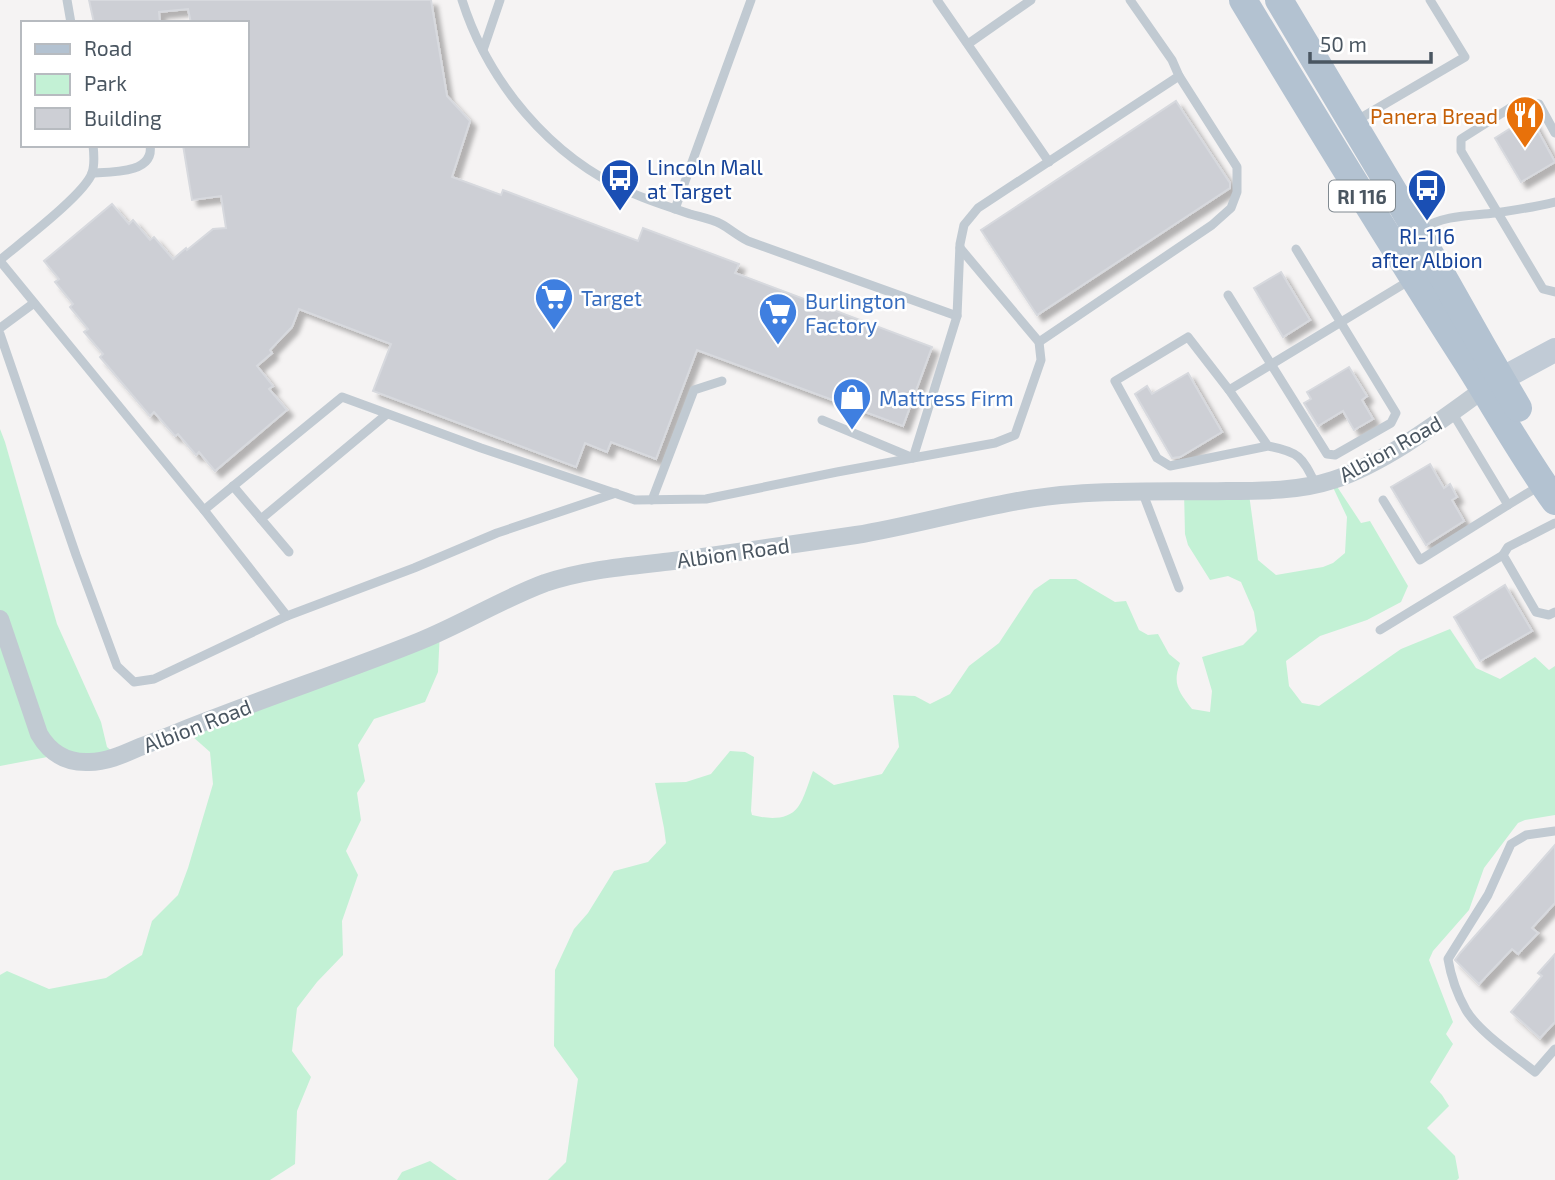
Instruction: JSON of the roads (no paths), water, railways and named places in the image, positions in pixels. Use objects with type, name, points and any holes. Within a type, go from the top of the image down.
[{"type":"main road","name":"RI 116","points":[[1243,0],[1413,278],[1492,384]]},
{"type":"main road","name":"RI 116","points":[[1279,0],[1417,231],[1492,384],[1551,485]]},
{"type":"main road","name":"Albion Road","points":[[1492,384],[1555,350]]},
{"type":"street","name":"Albion Road","points":[[0,619],[43,741],[55,754],[63,758],[94,762],[135,750],[386,654],[442,632],[529,590],[567,577],[858,534],[1031,499],[1070,494],[1263,490],[1317,485],[1345,476],[1416,437],[1456,420],[1492,384]]},
{"type":"lane","points":[[67,0],[71,21]]},
{"type":"lane","points":[[462,0],[483,50],[514,101],[549,138],[594,173],[650,201],[720,223],[739,237],[957,316]]},
{"type":"lane","points":[[483,50],[500,0]]},
{"type":"lane","points":[[675,209],[751,0]]},
{"type":"lane","points":[[937,0],[1049,162]]},
{"type":"lane","points":[[968,44],[1031,0]]},
{"type":"lane","points":[[1039,342],[1212,225],[1231,208],[1237,192],[1237,167],[1179,76],[1172,60],[1130,0]]},
{"type":"lane","points":[[1353,123],[1465,57],[1430,0]]},
{"type":"lane","points":[[913,458],[957,316],[960,248],[964,225],[978,208],[1179,76]]},
{"type":"lane","points":[[1555,133],[1539,104],[1521,101],[1461,139],[1461,151],[1543,289],[1555,292]]},
{"type":"lane","points":[[93,147],[92,173],[78,194],[0,260],[288,617]]},
{"type":"lane","points":[[92,173],[131,170],[144,164],[150,147]]},
{"type":"lane","points":[[1417,231],[1434,221],[1455,216],[1555,202]]},
{"type":"lane","points":[[204,510],[342,397],[635,500],[706,499],[995,443],[1015,435],[1041,360],[1039,342],[960,248]]},
{"type":"lane","points":[[1228,295],[1327,454],[1335,455],[1391,423],[1396,413],[1296,249]]},
{"type":"lane","points":[[1229,390],[1413,278]]},
{"type":"lane","points":[[0,328],[34,303]]},
{"type":"lane","points":[[0,334],[117,666],[134,682],[154,679],[288,617],[497,533],[616,493]]},
{"type":"lane","points":[[1268,446],[1188,337],[1115,382],[1157,458],[1170,466],[1268,446],[1288,450],[1298,456],[1317,485]]},
{"type":"lane","points":[[652,500],[694,390],[722,381]]},
{"type":"lane","points":[[261,519],[387,414]]},
{"type":"lane","points":[[822,420],[913,458]]},
{"type":"lane","points":[[1456,420],[1507,505]]},
{"type":"lane","points":[[1383,500],[1420,560],[1507,505],[1551,485]]},
{"type":"lane","points":[[233,486],[289,552]]},
{"type":"lane","points":[[1142,491],[1179,588]]},
{"type":"lane","points":[[1380,630],[1503,555],[1508,547],[1555,523]]},
{"type":"lane","points":[[1503,555],[1536,612],[1549,615],[1555,612]]},
{"type":"lane","points":[[1555,831],[1525,835],[1511,844],[1488,895],[1448,959],[1451,977],[1467,1012],[1485,1031],[1535,1072],[1555,1049]]},
{"type":"place","name":"Panera Bread","points":[[1525,149]]},
{"type":"place","name":"Lincoln Mall at Target","points":[[620,212]]},
{"type":"place","name":"RI-116 after Albion","points":[[1427,222]]},
{"type":"place","name":"Target","points":[[554,331]]},
{"type":"place","name":"Burlington Factory","points":[[778,346]]},
{"type":"place","name":"Mattress Firm","points":[[852,431]]}]
